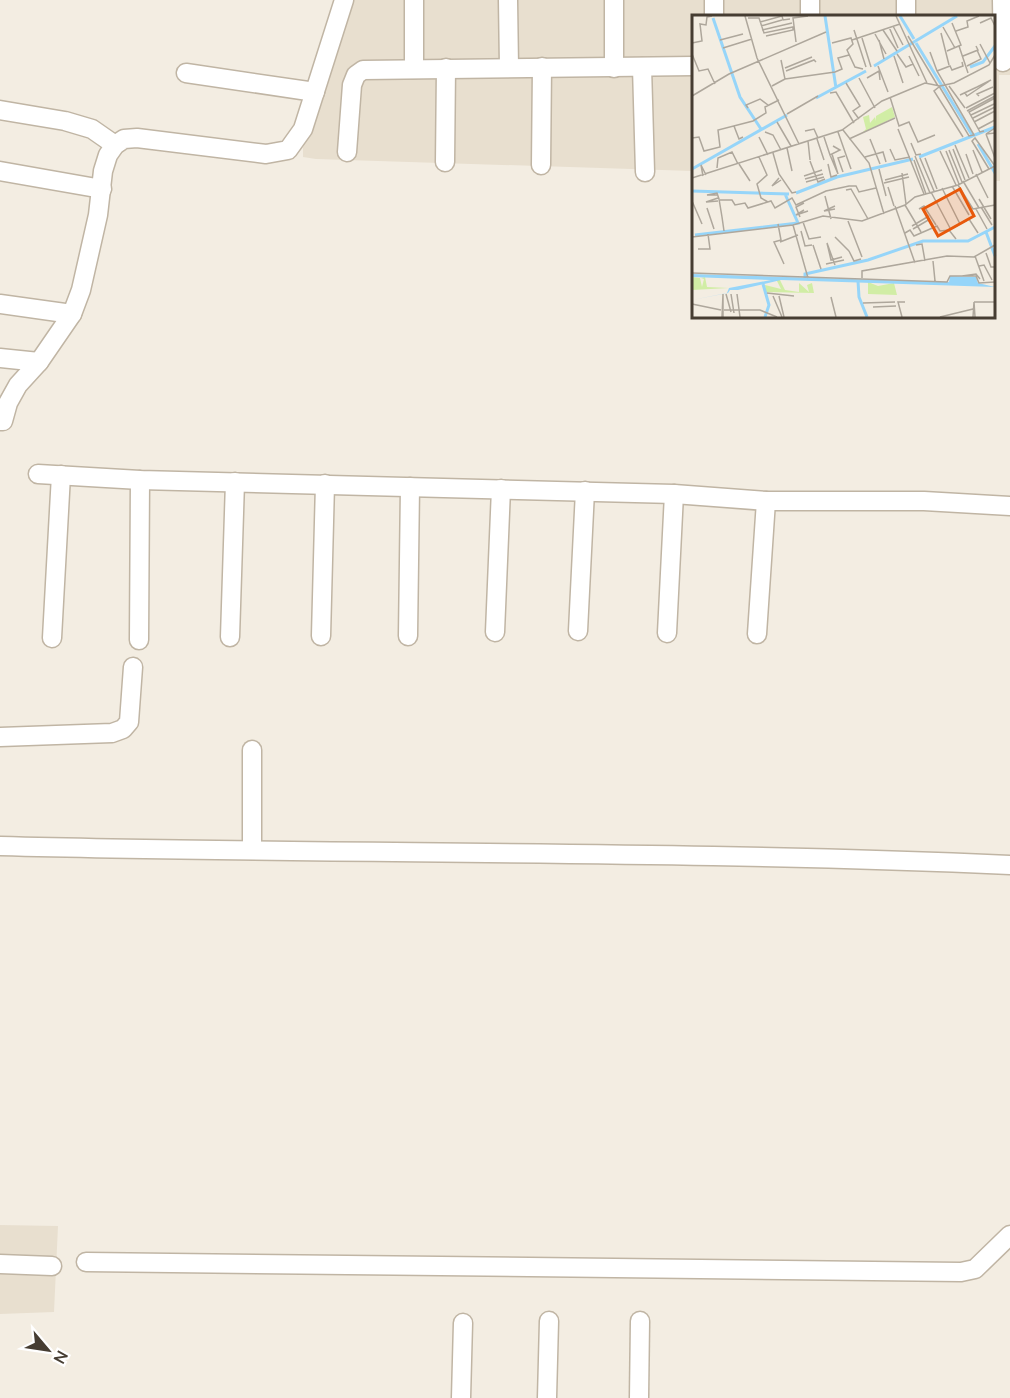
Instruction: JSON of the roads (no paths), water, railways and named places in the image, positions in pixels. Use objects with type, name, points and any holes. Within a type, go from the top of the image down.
[{"type":"street","points":[[1,424],[8,403],[18,385],[39,362],[72,314],[81,290],[98,215],[103,171],[108,154],[115,145],[124,139],[137,138],[266,154],[288,150],[303,129],[344,0]]},
{"type":"street","points":[[414,0],[414,69]]},
{"type":"street","points":[[508,0],[509,67]]},
{"type":"street","points":[[614,0],[614,68]]},
{"type":"street","points":[[1002,0],[1002,62]]},
{"type":"street","points":[[346,152],[352,85],[356,75],[363,70],[692,66]]},
{"type":"street","points":[[541,165],[542,67]]},
{"type":"street","points":[[642,67],[645,172]]},
{"type":"street","points":[[445,162],[446,68]]},
{"type":"street","points":[[186,73],[315,92]]},
{"type":"street","points":[[0,110],[83,126],[92,129],[115,145]]},
{"type":"street","points":[[0,171],[102,189]]},
{"type":"street","points":[[0,304],[72,314]]},
{"type":"street","points":[[0,358],[39,362]]},
{"type":"street","points":[[38,474],[140,480],[674,494],[766,501],[924,501],[1010,506]]},
{"type":"street","points":[[52,638],[61,475]]},
{"type":"street","points":[[139,640],[140,480]]},
{"type":"street","points":[[230,637],[235,482]]},
{"type":"street","points":[[321,636],[325,484]]},
{"type":"street","points":[[408,636],[410,487]]},
{"type":"street","points":[[495,632],[501,489]]},
{"type":"street","points":[[579,631],[585,491]]},
{"type":"street","points":[[667,633],[674,494]]},
{"type":"street","points":[[757,634],[766,501]]},
{"type":"street","points":[[0,737],[112,733],[123,729],[129,722],[133,667]]},
{"type":"street","points":[[252,750],[252,850]]},
{"type":"street","points":[[0,846],[822,857],[1010,865]]},
{"type":"street","points":[[86,1262],[961,1272],[975,1269],[1010,1235]]},
{"type":"street","points":[[0,1264],[52,1266]]},
{"type":"street","points":[[548,1398],[549,1321]]},
{"type":"street","points":[[639,1398],[640,1321]]},
{"type":"street","points":[[460,1398],[463,1323]]}]
